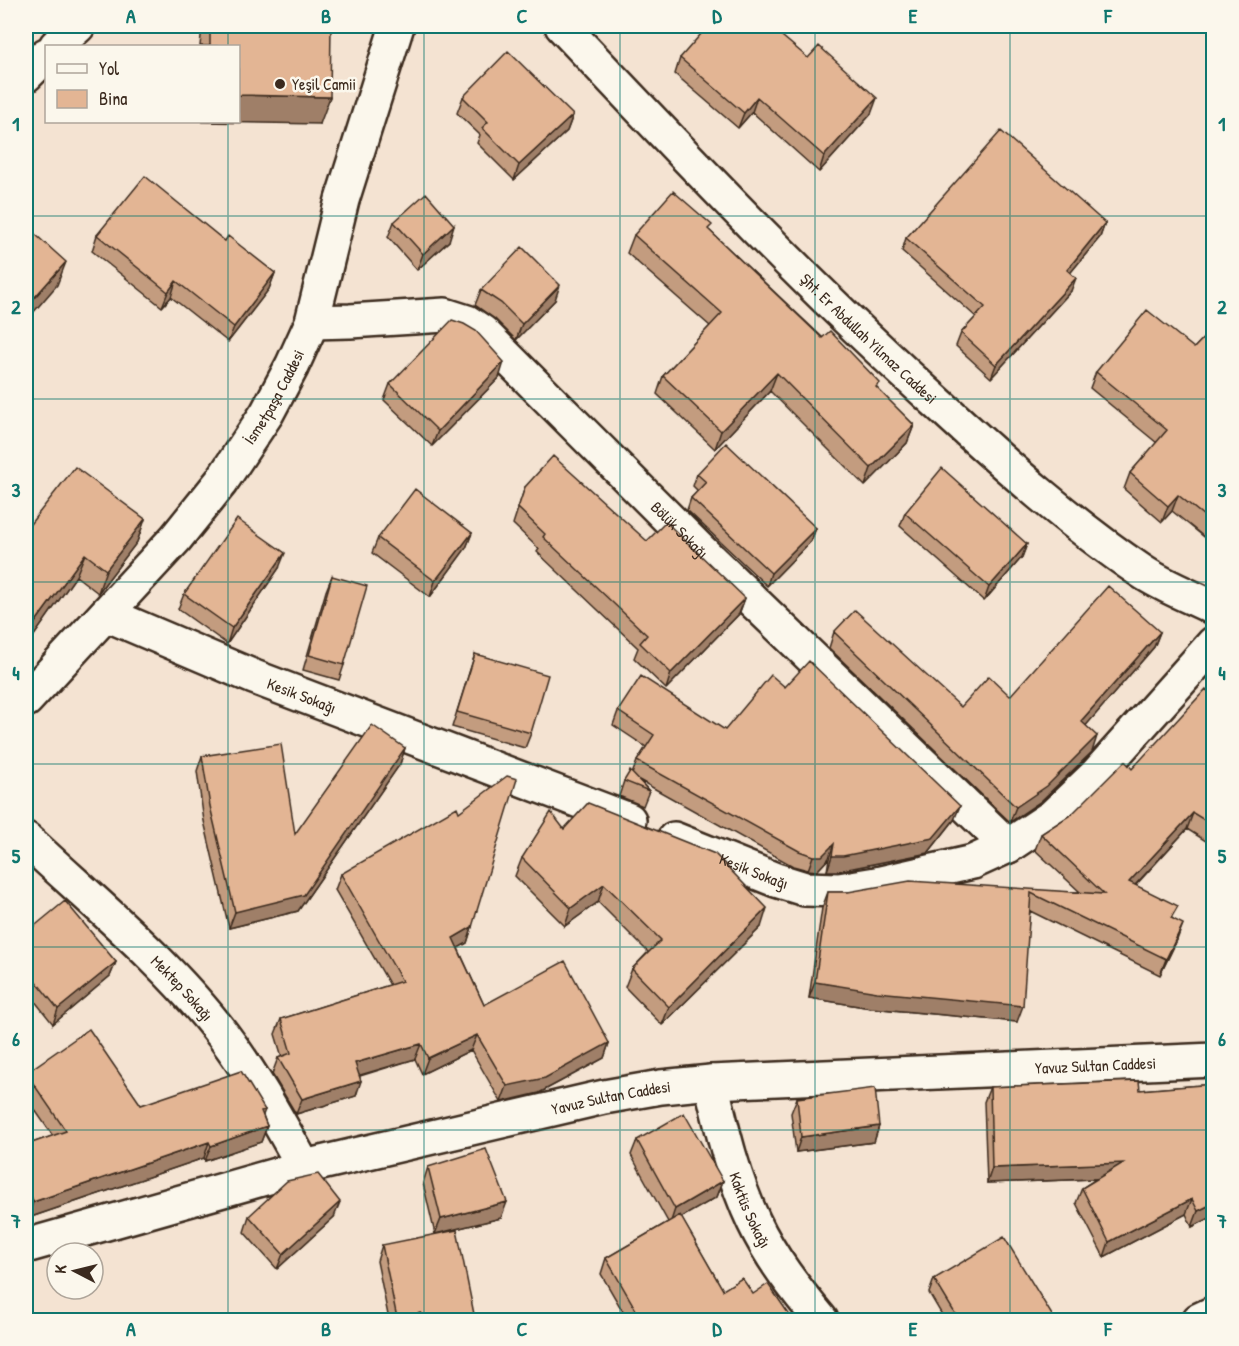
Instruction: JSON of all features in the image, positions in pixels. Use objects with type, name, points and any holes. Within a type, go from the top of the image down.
[{"type":"street","points":[[57,45],[78,26]]},
{"type":"street","name":"İsmetpaşa Caddesi","points":[[26,700],[176,538],[221,482],[267,413],[312,322],[342,200],[397,26]]},
{"type":"street","name":"Şht. Er Abdullah Yilmaz Caddesi","points":[[562,26],[782,255],[890,361],[970,433],[1096,538],[1143,572],[1214,608]]},
{"type":"street","points":[[26,75],[45,56]]},
{"type":"street","name":"Bölük Sokağı","points":[[312,322],[445,315],[467,322],[482,332],[699,549],[1008,846]]},
{"type":"street","name":"Kesik Sokağı","points":[[106,614],[264,681],[586,803],[776,880],[805,889],[839,890],[973,862],[1008,846],[1053,816],[1095,776],[1214,643]]},
{"type":"street","name":"Mektep Sokağı","points":[[26,839],[162,967],[223,1035],[277,1118],[304,1167]]},
{"type":"street","name":"Yavuz Sultan Caddesi","points":[[26,1246],[304,1167],[603,1097],[661,1087],[711,1082],[1214,1060]]},
{"type":"street","name":"Kaktüs Sokağı","points":[[711,1082],[740,1190],[754,1223],[778,1264],[821,1320]]},
{"type":"street","points":[[1199,1320],[1214,1313]]},
{"type":"building","name":"Yeşil Camii","points":[[210,26],[331,26],[330,97],[240,95],[240,45],[210,45]]},
{"type":"building","points":[[708,26],[770,26],[808,58],[819,46],[877,98],[824,156],[757,97],[744,113],[680,58]]},
{"type":"building","points":[[508,51],[573,115],[519,165],[482,128],[488,122],[463,97]]},
{"type":"building","points":[[1001,131],[1105,223],[1067,270],[1076,278],[996,365],[961,333],[985,307],[906,238]]},
{"type":"building","points":[[145,176],[225,241],[228,236],[275,273],[234,327],[176,281],[168,292],[97,235]]},
{"type":"building","points":[[673,191],[712,225],[708,229],[822,338],[830,331],[880,383],[876,387],[914,425],[871,468],[777,373],[721,431],[663,376],[722,313],[634,235]]},
{"type":"building","points":[[426,193],[454,225],[423,254],[394,222]]},
{"type":"building","points":[[26,226],[66,262],[26,307]]},
{"type":"building","points":[[522,247],[560,285],[522,324],[501,303],[481,290]]},
{"type":"building","points":[[1147,310],[1194,348],[1214,327],[1214,524],[1178,495],[1168,506],[1130,473],[1167,430],[1096,372]]},
{"type":"building","points":[[452,320],[476,331],[504,362],[438,431],[390,384]]},
{"type":"building","points":[[726,443],[816,528],[771,573],[691,498],[706,482],[697,474]]},
{"type":"building","points":[[553,456],[647,541],[666,522],[745,598],[671,673],[640,643],[647,635],[543,537],[545,534],[518,508],[525,487]]},
{"type":"building","points":[[75,467],[145,519],[106,570],[85,554],[26,635],[26,527]]},
{"type":"building","points":[[942,468],[1027,544],[989,587],[905,513]]},
{"type":"building","points":[[415,489],[472,533],[435,581],[378,538]]},
{"type":"building","points":[[237,519],[285,553],[232,628],[184,594]]},
{"type":"building","points":[[332,576],[367,586],[344,665],[309,655]]},
{"type":"building","points":[[1108,586],[1160,632],[1081,721],[1097,736],[1047,786],[1016,807],[834,632],[855,610],[961,707],[989,676],[1010,696]]},
{"type":"building","points":[[475,654],[548,675],[531,733],[457,712]]},
{"type":"building","points":[[809,661],[960,806],[933,838],[843,856],[832,856],[834,844],[822,856],[813,856],[799,851],[637,761],[654,735],[618,711],[641,676],[725,730],[771,675],[785,687]]},
{"type":"building","points":[[1206,689],[1212,696],[1214,694],[1214,826],[1193,813],[1129,882],[1178,906],[1171,918],[1183,924],[1166,959],[1031,893],[1023,1006],[877,992],[815,982],[828,892],[848,892],[910,881],[1104,894],[1041,834],[1072,814],[1125,761],[1132,769]]},
{"type":"building","points":[[372,725],[405,748],[304,895],[235,912],[210,806],[202,756],[281,744],[295,834]]},
{"type":"building","points":[[630,771],[649,791],[624,781]]},
{"type":"building","points":[[507,776],[517,779],[472,927],[453,938],[484,1005],[565,961],[609,1043],[545,1078],[507,1086],[477,1035],[428,1058],[421,1044],[355,1063],[361,1081],[302,1099],[278,1058],[291,1053],[281,1019],[402,981],[341,874],[457,807],[459,812]]},
{"type":"building","points":[[588,803],[715,854],[767,908],[669,1007],[632,969],[661,940],[604,884],[571,908],[522,858],[551,812],[564,829]]},
{"type":"building","points":[[65,901],[116,962],[58,1009],[26,969],[26,933]]},
{"type":"building","points":[[89,1029],[141,1105],[241,1071],[265,1110],[261,1111],[267,1126],[211,1146],[209,1142],[33,1202],[26,1179],[26,1145],[66,1131],[26,1073]]},
{"type":"building","points":[[1139,1081],[1140,1090],[1214,1084],[1214,1203],[1198,1211],[1192,1199],[1109,1242],[1082,1188],[1123,1163],[992,1168],[990,1087]]},
{"type":"building","points":[[875,1088],[879,1126],[801,1137],[797,1098]]},
{"type":"building","points":[[684,1113],[723,1181],[675,1209],[637,1140]]},
{"type":"building","points":[[486,1149],[507,1202],[441,1219],[428,1167]]},
{"type":"building","points":[[318,1174],[340,1202],[283,1254],[249,1216],[287,1181]]},
{"type":"building","points":[[680,1215],[723,1290],[742,1278],[753,1294],[768,1284],[793,1320],[621,1320],[636,1310],[606,1258]]},
{"type":"building","points":[[457,1230],[475,1319],[423,1320],[421,1313],[397,1318],[382,1245]]},
{"type":"building","points":[[1004,1237],[1055,1320],[959,1320],[934,1279]]},
{"type":"place","name":"Yeşil Camii","points":[[280,84]]}]
